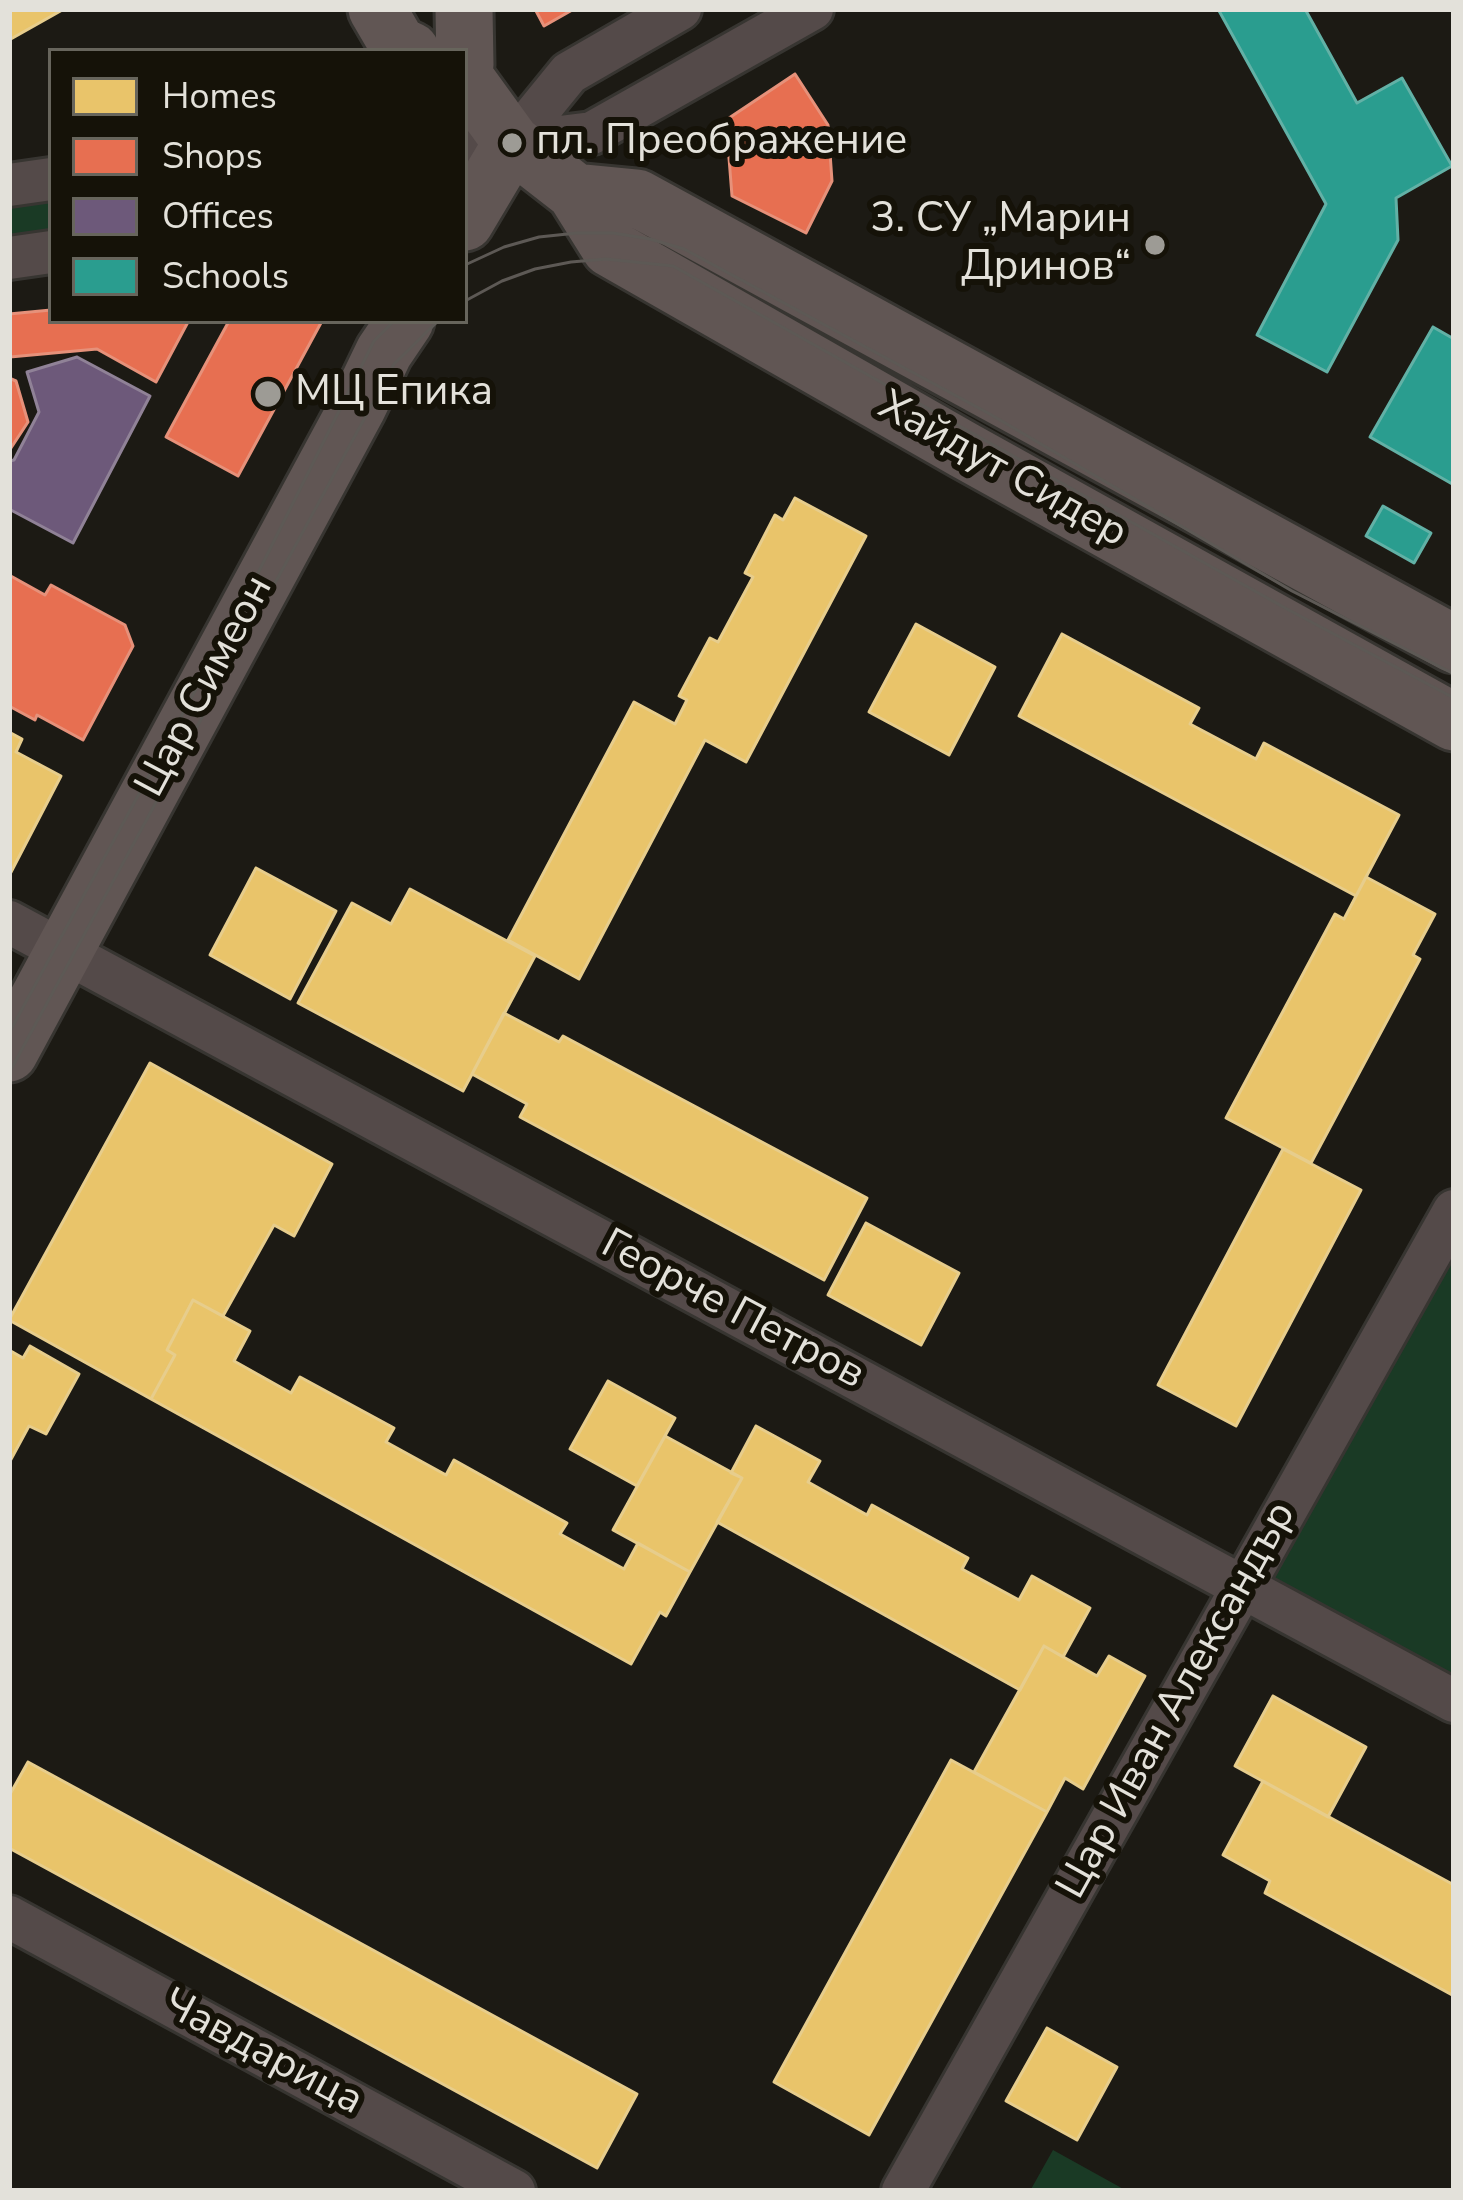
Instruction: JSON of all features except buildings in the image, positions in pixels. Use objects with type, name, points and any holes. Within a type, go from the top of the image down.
[{"type":"street","points":[[377,9],[404,48]]},
{"type":"street","points":[[464,9],[465,48]]},
{"type":"street","points":[[468,212],[488,147],[569,73],[680,9]]},
{"type":"street","points":[[488,147],[592,134],[812,9]]},
{"type":"street","name":"Хайдут Сидер","points":[[468,86],[488,147],[575,192],[637,198],[1454,644]]},
{"type":"street","points":[[9,185],[48,179]]},
{"type":"street","name":"Хайдут Сидер","points":[[575,192],[610,248],[1454,722]]},
{"type":"street","points":[[9,258],[48,252]]},
{"type":"street","name":"Цар Симеон","points":[[9,1053],[403,324]]},
{"type":"street","name":"Георче Петров","points":[[9,922],[1454,1701]]},
{"type":"street","name":"Цар Иван Александър","points":[[903,2191],[1454,1211]]},
{"type":"street","name":"Чавдарица","points":[[9,1917],[514,2191]]},
{"type":"green space","points":[[48,190],[48,229],[9,235],[9,196]]},
{"type":"green space","points":[[1454,1249],[1454,1675],[1267,1581]]},
{"type":"green space","points":[[1053,2150],[1127,2191],[1030,2191]]},
{"type":"tram line","points":[[468,264],[539,237],[577,233],[613,233],[684,249],[988,413],[1292,591],[1454,674]]},
{"type":"tram line","points":[[468,299],[535,269],[571,262],[606,259],[673,266],[1454,698]]},
{"type":"tram line","points":[[9,1033],[245,599],[374,341],[391,324]]},
{"type":"tram line","points":[[9,1073],[394,364],[435,324]]},
{"type":"place","name":"пл. Преображение","points":[[512,143]]},
{"type":"place","name":"3. СУ „Марин Дринов“","points":[[1155,245]]},
{"type":"place","name":"МЦ Епика","points":[[268,394]]}]
